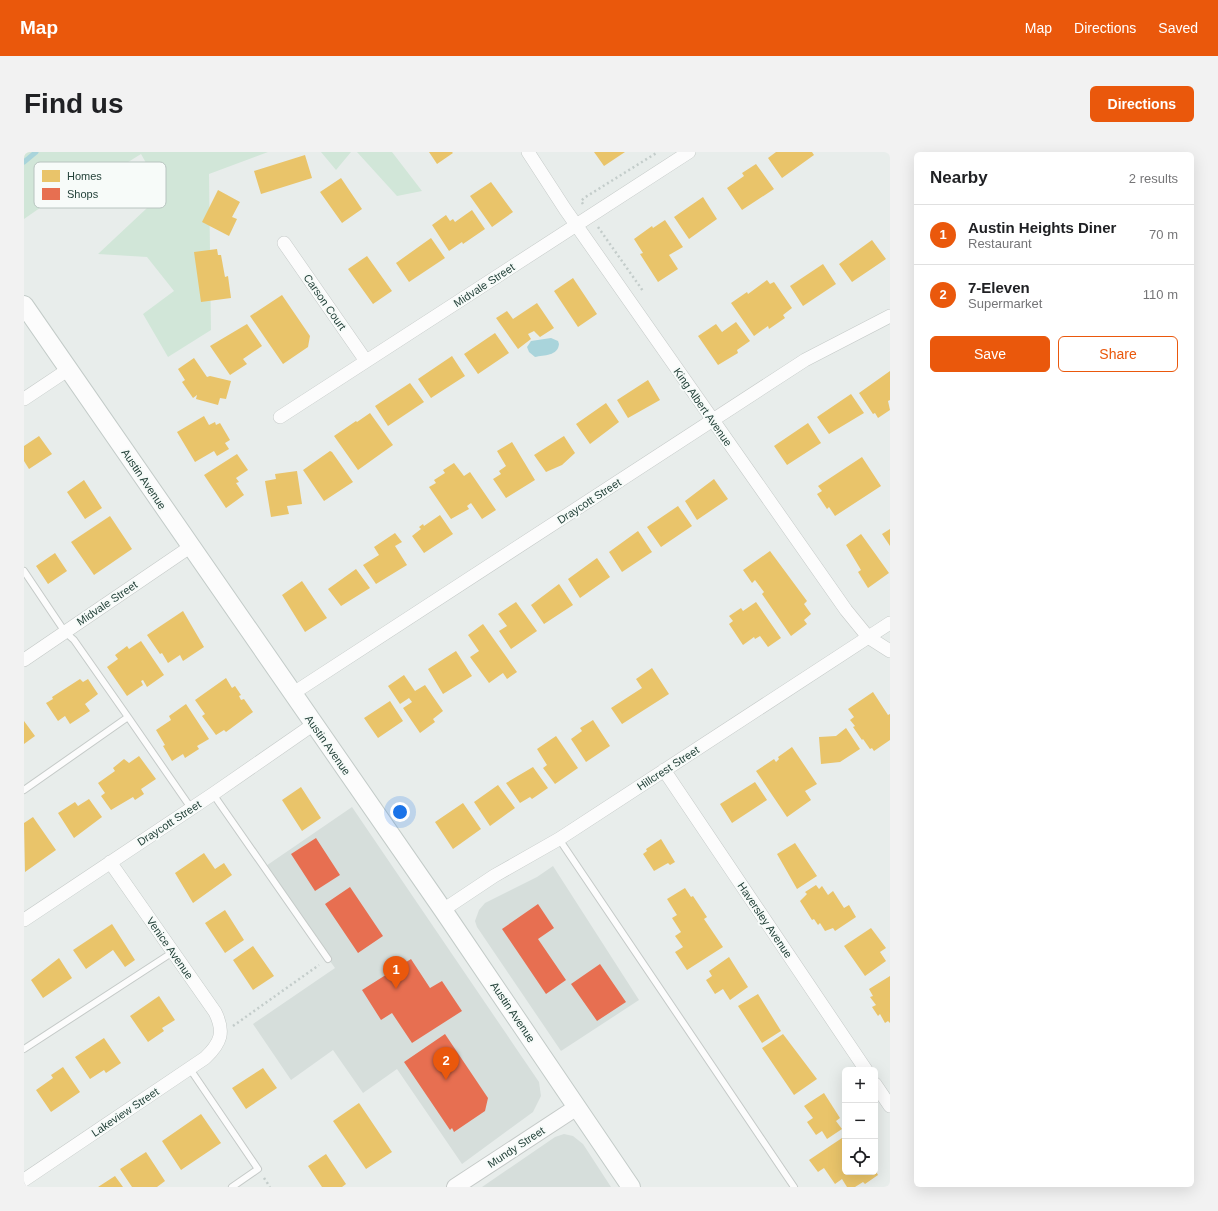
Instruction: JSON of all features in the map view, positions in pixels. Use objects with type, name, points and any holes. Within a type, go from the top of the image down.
[{"type":"main road","name":"Austin Avenue","points":[[24,305],[190,547],[443,910],[631,1187]]},
{"type":"street","name":"King Albert Avenue","points":[[528,152],[577,226],[846,610],[868,637],[890,651]]},
{"type":"street","name":"Midvale Street","points":[[280,417],[577,226],[688,152]]},
{"type":"street","name":"Carson Court","points":[[284,243],[366,361]]},
{"type":"street","name":"Draycott Street","points":[[292,694],[818,352],[890,316]]},
{"type":"street","points":[[24,399],[69,369]]},
{"type":"street","name":"Midvale Street","points":[[24,660],[190,547]]},
{"type":"street","name":"Hillcrest Street","points":[[443,910],[494,876],[559,839],[890,623]]},
{"type":"street","name":"Draycott Street","points":[[24,920],[213,794],[314,724]]},
{"type":"street","name":"Haversley Avenue","points":[[664,770],[864,1067]]},
{"type":"street","name":"Venice Avenue","points":[[110,862],[214,1012],[220,1032]]},
{"type":"street","name":"Lakeview Street","points":[[24,1180],[190,1069],[215,1049],[220,1032]]},
{"type":"street","points":[[878,1088],[890,1106]]},
{"type":"street","name":"Mundy Street","points":[[455,1187],[577,1107]]},
{"type":"lane","points":[[24,571],[65,632],[74,640],[191,808]]},
{"type":"lane","points":[[24,790],[128,717]]},
{"type":"lane","points":[[213,794],[328,959]]},
{"type":"lane","points":[[559,839],[794,1187]]},
{"type":"lane","points":[[24,1049],[173,952]]},
{"type":"lane","points":[[190,1069],[258,1169],[232,1187]]},
{"type":"path","points":[[580,201],[658,152]]},
{"type":"path","points":[[220,1032],[234,1026],[328,959]]},
{"type":"shaded area","points":[[352,807],[539,1082],[541,1096],[533,1112],[462,1164],[397,1069],[363,1093],[333,1050],[291,1080],[253,1024],[335,968],[263,868]]},
{"type":"shaded area","points":[[553,866],[639,1000],[561,1051],[477,927],[475,921],[479,910],[485,903],[537,877]]},
{"type":"shaded area","points":[[564,1134],[573,1136],[583,1144],[611,1187],[482,1187],[555,1137]]},
{"type":"green space","points":[[24,152],[268,152],[209,174],[211,330],[168,357],[143,314],[174,291],[147,257],[98,254],[147,208],[166,208],[166,162],[146,162],[141,154],[128,162],[34,162],[34,208],[40,208],[24,219]]},
{"type":"green space","points":[[321,152],[351,152],[336,170]]},
{"type":"green space","points":[[357,152],[392,152],[422,191],[397,196]]},
{"type":"water","points":[[551,338],[558,341],[559,344],[556,351],[553,353],[535,357],[529,352],[527,347],[531,341]]},
{"type":"building: Homes","points":[[429,152],[452,152],[453,153],[437,164]]},
{"type":"building: Homes","points":[[594,152],[625,152],[604,166]]},
{"type":"building: Homes","points":[[776,152],[812,152],[814,155],[782,178],[768,158]]},
{"type":"building: Homes","points":[[305,155],[312,178],[261,194],[254,171]]},
{"type":"building: Homes","points":[[756,164],[774,189],[742,210],[727,188],[744,176],[742,173]]},
{"type":"building: Homes","points":[[341,178],[362,209],[342,223],[320,192]]},
{"type":"building: Homes","points":[[491,182],[513,212],[492,227],[470,196]]},
{"type":"building: Homes","points":[[218,190],[240,202],[232,217],[237,219],[229,236],[202,222]]},
{"type":"building: Homes","points":[[703,197],[717,219],[689,239],[674,217]]},
{"type":"building: Homes","points":[[472,210],[485,229],[463,244],[462,242],[449,251],[432,225],[446,215],[450,221],[453,219],[455,222]]},
{"type":"building: Homes","points":[[665,220],[683,247],[669,255],[678,269],[658,282],[640,254],[643,253],[634,239],[652,226],[653,228]]},
{"type":"building: Homes","points":[[431,238],[445,258],[409,282],[396,263]]},
{"type":"building: Homes","points":[[872,240],[886,259],[852,282],[839,264]]},
{"type":"building: Homes","points":[[217,249],[218,255],[221,255],[225,277],[228,276],[231,298],[201,302],[194,252]]},
{"type":"building: Homes","points":[[367,256],[392,291],[373,304],[348,269]]},
{"type":"building: Homes","points":[[823,264],[836,284],[803,306],[790,286]]},
{"type":"building: Homes","points":[[573,278],[597,314],[578,327],[554,291]]},
{"type":"building: Homes","points":[[767,280],[770,284],[774,282],[792,308],[783,315],[785,318],[769,329],[768,326],[754,336],[731,303],[747,292],[748,294]]},
{"type":"building: Homes","points":[[282,295],[310,336],[308,347],[283,364],[250,316]]},
{"type":"building: Homes","points":[[537,303],[554,328],[540,337],[534,331],[528,334],[531,339],[518,349],[496,318],[507,311],[513,319]]},
{"type":"building: Homes","points":[[736,322],[750,341],[737,350],[738,353],[718,365],[698,336],[716,324],[722,332]]},
{"type":"building: Homes","points":[[247,324],[262,346],[243,359],[247,364],[230,375],[210,346]]},
{"type":"building: Homes","points":[[495,333],[509,353],[478,374],[464,354]]},
{"type":"building: Homes","points":[[452,356],[465,376],[431,398],[418,379]]},
{"type":"building: Homes","points":[[194,358],[207,377],[210,376],[231,381],[226,399],[220,398],[218,405],[196,399],[197,395],[193,398],[182,382],[185,380],[178,369]]},
{"type":"building: Homes","points":[[890,371],[890,400],[888,401],[890,410],[878,418],[875,413],[873,414],[859,393]]},
{"type":"building: Homes","points":[[648,380],[660,400],[628,418],[617,400]]},
{"type":"building: Homes","points":[[410,383],[424,402],[388,426],[375,406]]},
{"type":"building: Homes","points":[[851,394],[864,413],[829,434],[817,417]]},
{"type":"building: Homes","points":[[606,403],[619,422],[590,444],[576,424]]},
{"type":"building: Homes","points":[[370,413],[393,445],[358,470],[334,436]]},
{"type":"building: Homes","points":[[204,416],[209,425],[215,422],[216,425],[220,423],[230,440],[225,443],[229,449],[217,456],[214,451],[195,462],[177,432]]},
{"type":"building: Homes","points":[[808,423],[821,443],[787,465],[774,446]]},
{"type":"building: Homes","points":[[39,436],[52,454],[29,469],[24,461],[24,446]]},
{"type":"building: Homes","points":[[564,436],[575,453],[562,465],[546,472],[534,455]]},
{"type":"building: Homes","points":[[512,442],[535,480],[506,498],[493,479],[501,474],[499,471],[506,466],[497,451]]},
{"type":"building: Homes","points":[[330,451],[353,482],[324,501],[303,470]]},
{"type":"building: Homes","points":[[237,454],[248,470],[236,478],[239,482],[236,483],[244,495],[226,508],[204,475]]},
{"type":"building: Homes","points":[[862,457],[881,486],[835,516],[829,507],[827,509],[817,494],[822,491],[818,486]]},
{"type":"building: Homes","points":[[454,463],[464,476],[470,472],[496,510],[482,519],[471,503],[467,506],[469,509],[451,519],[429,487],[436,483],[434,480],[445,473],[443,470]]},
{"type":"building: Homes","points":[[297,471],[302,504],[287,506],[289,514],[271,517],[265,481],[276,479],[275,474]]},
{"type":"building: Homes","points":[[714,479],[728,499],[697,520],[685,501]]},
{"type":"building: Homes","points":[[84,480],[102,508],[85,519],[67,492]]},
{"type":"building: Homes","points":[[678,506],[692,526],[661,547],[647,527]]},
{"type":"building: Homes","points":[[440,515],[453,534],[424,553],[412,536],[421,529],[419,527],[423,524],[424,526]]},
{"type":"building: Homes","points":[[110,516],[132,549],[94,575],[71,542]]},
{"type":"building: Homes","points":[[890,529],[890,546],[882,534]]},
{"type":"building: Homes","points":[[638,531],[652,552],[622,572],[609,552]]},
{"type":"building: Homes","points":[[395,533],[402,542],[395,546],[407,565],[376,584],[363,565],[379,555],[374,547]]},
{"type":"building: Homes","points":[[861,534],[889,573],[868,588],[858,572],[861,570],[846,545]]},
{"type":"building: Homes","points":[[770,551],[807,601],[804,604],[811,614],[804,620],[807,624],[791,636],[762,594],[764,592],[755,580],[752,583],[743,570]]},
{"type":"building: Homes","points":[[55,553],[67,571],[48,584],[36,566]]},
{"type":"building: Homes","points":[[597,558],[610,577],[580,598],[568,579]]},
{"type":"building: Homes","points":[[356,569],[370,588],[341,606],[328,589]]},
{"type":"building: Homes","points":[[302,581],[327,618],[305,632],[282,595]]},
{"type":"building: Homes","points":[[559,584],[573,605],[544,624],[531,605]]},
{"type":"building: Homes","points":[[516,602],[537,631],[511,649],[499,631],[507,626],[498,614]]},
{"type":"building: Homes","points":[[756,602],[781,638],[768,647],[760,636],[755,639],[754,637],[743,645],[729,624],[733,621],[729,616],[741,608],[743,611]]},
{"type":"building: Homes","points":[[183,611],[204,647],[183,661],[180,655],[168,663],[147,635]]},
{"type":"building: Homes","points":[[483,624],[517,672],[507,679],[503,673],[489,683],[470,657],[479,651],[468,635]]},
{"type":"building: Homes","points":[[141,641],[164,675],[147,687],[143,680],[141,681],[143,685],[127,696],[107,667],[118,659],[115,655],[127,646],[129,649]]},
{"type":"building: Homes","points":[[456,651],[472,676],[443,694],[428,669]]},
{"type":"building: Homes","points":[[652,668],[669,694],[622,724],[611,708],[642,688],[636,679]]},
{"type":"building: Homes","points":[[404,675],[415,691],[425,685],[443,711],[433,719],[435,722],[420,733],[403,708],[412,702],[409,698],[400,704],[388,686]]},
{"type":"building: Homes","points":[[226,678],[232,688],[235,686],[241,695],[239,696],[241,700],[244,699],[253,712],[226,732],[224,730],[216,735],[202,716],[205,714],[195,700]]},
{"type":"building: Homes","points":[[80,679],[83,682],[88,679],[98,694],[85,704],[90,711],[70,724],[65,716],[58,721],[46,703],[53,699],[52,697]]},
{"type":"building: Homes","points":[[873,692],[888,715],[890,714],[890,740],[874,751],[872,748],[870,749],[863,739],[862,740],[853,727],[855,726],[850,720],[854,717],[848,709]]},
{"type":"building: Homes","points":[[390,701],[403,721],[378,738],[364,718]]},
{"type":"building: Homes","points":[[186,704],[209,739],[197,746],[199,749],[185,758],[183,754],[172,761],[156,730],[171,720],[169,716]]},
{"type":"building: Homes","points":[[593,720],[610,746],[586,762],[571,739],[582,731],[580,728]]},
{"type":"building: Homes","points":[[24,721],[35,736],[24,744]]},
{"type":"building: Homes","points":[[846,728],[860,749],[840,762],[821,764],[819,737],[836,736]]},
{"type":"building: Homes","points":[[556,736],[578,768],[555,784],[543,768],[547,765],[537,749]]},
{"type":"building: Homes","points":[[792,747],[817,784],[805,791],[811,800],[787,817],[756,771],[774,759],[776,762],[779,759],[778,757]]},
{"type":"building: Homes","points":[[139,756],[156,779],[141,789],[144,794],[135,800],[133,797],[111,810],[101,796],[105,793],[98,783],[115,771],[113,768],[124,759],[129,763]]},
{"type":"building: Homes","points":[[533,767],[548,788],[532,799],[530,797],[520,803],[506,783]]},
{"type":"building: Homes","points":[[755,782],[767,800],[732,823],[720,804]]},
{"type":"building: Homes","points":[[498,785],[515,808],[490,826],[474,802]]},
{"type":"building: Homes","points":[[301,787],[321,818],[302,831],[282,800]]},
{"type":"building: Homes","points":[[89,799],[102,817],[74,838],[58,813],[75,802],[78,806]]},
{"type":"building: Homes","points":[[463,803],[481,829],[453,849],[435,822]]},
{"type":"building: Homes","points":[[33,817],[56,850],[25,872],[24,823]]},
{"type":"building: Homes","points":[[661,839],[675,862],[670,865],[668,863],[654,871],[643,854],[647,851],[646,849]]},
{"type":"building: Homes","points":[[795,843],[817,876],[797,889],[777,854]]},
{"type":"building: Homes","points":[[204,853],[215,869],[224,863],[232,875],[193,903],[175,873]]},
{"type":"building: Homes","points":[[816,885],[819,889],[822,886],[828,895],[833,891],[844,908],[849,905],[856,917],[835,931],[833,928],[825,931],[820,923],[818,925],[814,919],[812,920],[800,901],[807,894],[805,892]]},
{"type":"building: Homes","points":[[685,888],[691,897],[693,896],[707,917],[704,919],[723,947],[687,970],[675,952],[683,947],[675,936],[681,932],[672,918],[677,915],[667,899]]},
{"type":"building: Homes","points":[[225,910],[244,940],[225,953],[205,923]]},
{"type":"building: Homes","points":[[112,924],[135,960],[125,967],[113,950],[86,969],[73,950]]},
{"type":"building: Homes","points":[[871,928],[886,948],[880,952],[886,961],[865,976],[844,946]]},
{"type":"building: Homes","points":[[253,946],[274,976],[253,990],[233,960]]},
{"type":"building: Homes","points":[[729,957],[748,987],[730,1000],[723,989],[715,994],[706,980],[712,976],[709,971]]},
{"type":"building: Homes","points":[[59,958],[72,978],[43,998],[31,980]]},
{"type":"building: Homes","points":[[890,976],[890,1023],[888,1021],[885,1023],[880,1014],[878,1016],[872,1007],[876,1005],[870,997],[873,996],[869,989]]},
{"type":"building: Homes","points":[[758,994],[781,1031],[762,1043],[738,1006]]},
{"type":"building: Homes","points":[[159,996],[175,1020],[162,1028],[164,1031],[148,1042],[130,1016]]},
{"type":"building: Homes","points":[[783,1034],[817,1079],[794,1095],[762,1048]]},
{"type":"building: Homes","points":[[104,1038],[121,1063],[106,1073],[104,1070],[90,1079],[75,1057]]},
{"type":"building: Homes","points":[[63,1067],[80,1092],[51,1112],[36,1090],[53,1078],[51,1075]]},
{"type":"building: Homes","points":[[263,1068],[277,1088],[246,1109],[232,1088]]},
{"type":"building: Homes","points":[[824,1093],[840,1118],[836,1121],[842,1129],[827,1139],[822,1131],[816,1135],[807,1122],[813,1118],[804,1106]]},
{"type":"building: Homes","points":[[359,1103],[392,1152],[366,1169],[333,1121]]},
{"type":"building: Homes","points":[[201,1114],[221,1143],[181,1170],[162,1141]]},
{"type":"building: Homes","points":[[842,1138],[842,1175],[878,1175],[865,1184],[863,1182],[855,1187],[847,1187],[842,1179],[835,1184],[824,1168],[818,1172],[809,1160]]},
{"type":"building: Homes","points":[[146,1152],[165,1181],[157,1187],[132,1187],[120,1169]]},
{"type":"building: Homes","points":[[326,1154],[346,1184],[342,1187],[322,1187],[308,1166]]},
{"type":"building: Homes","points":[[115,1176],[123,1187],[98,1187]]},
{"type":"building: Shops","points":[[316,838],[340,875],[315,891],[291,854]]},
{"type":"building: Shops","points":[[350,887],[383,936],[358,953],[325,904]]},
{"type":"building: Shops","points":[[538,904],[554,928],[538,939],[566,980],[546,994],[502,929]]},
{"type":"building: Shops","points":[[411,959],[430,988],[442,981],[462,1011],[412,1043],[392,1013],[381,1020],[362,990]]},
{"type":"building: Shops","points":[[600,964],[626,1002],[597,1021],[571,984]]},
{"type":"building: Shops","points":[[445,1034],[488,1098],[485,1111],[454,1132],[452,1128],[450,1130],[404,1062]]},
{"type":"waterway","points":[[24,162],[36,152]]},
{"type":"place","name":"Austin Heights Diner","points":[[396,989]]},
{"type":"place","name":"7-Eleven","points":[[446,1080]]}]
